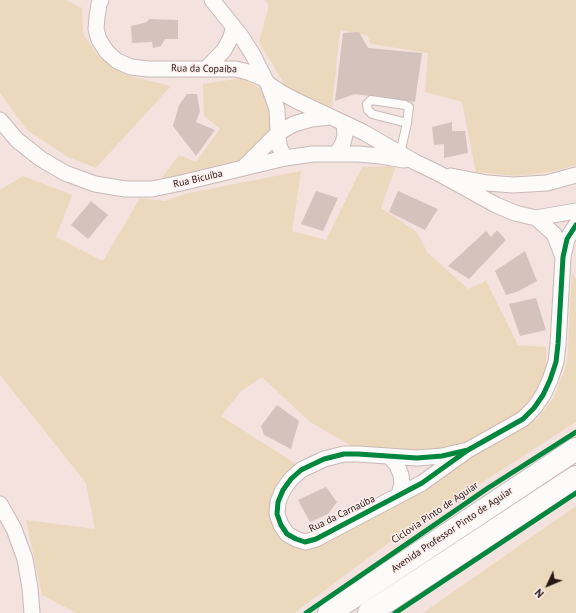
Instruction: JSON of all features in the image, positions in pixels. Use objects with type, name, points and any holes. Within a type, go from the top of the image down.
[{"type":"main road","name":"Avenida Professor Pinto de Aguiar","points":[[329,613],[576,449]]},
{"type":"main road","points":[[369,613],[576,477]]},
{"type":"street","name":"Rua da Copaíba","points":[[101,0],[96,17],[96,29],[99,40],[106,52],[117,61],[130,67],[148,69],[236,69],[248,72],[266,81]]},
{"type":"street","points":[[212,0],[234,27],[253,55],[266,81],[277,109],[279,146],[280,151],[285,158]]},
{"type":"street","points":[[206,69],[224,50],[234,27]]},
{"type":"street","name":"Rua Bicuíba","points":[[266,81],[297,101],[344,123],[496,205],[515,213],[536,218],[576,211]]},
{"type":"street","points":[[243,168],[278,133],[294,124],[311,119],[330,117]]},
{"type":"street","name":"Rua Bicuíba","points":[[0,120],[17,140],[41,159],[65,173],[95,184],[125,189],[152,189],[285,158],[313,154],[337,153],[381,156],[415,162]]},
{"type":"street","points":[[337,153],[343,143],[345,135],[344,123]]},
{"type":"street","name":"Rua Bicuíba","points":[[438,173],[487,183],[513,185],[547,182],[576,175]]},
{"type":"street","points":[[513,185],[509,200],[515,213]]},
{"type":"street","name":"Rua da Carnaúba","points":[[536,218],[554,234],[563,257]]},
{"type":"street","name":"Rua da Carnaúba","points":[[468,450],[442,456],[417,458],[344,454],[324,459],[301,470],[291,479],[283,490],[278,502],[277,514],[281,525],[287,534],[296,539],[305,542],[316,539],[422,483],[468,450],[523,419],[534,408],[543,396],[556,362],[563,257],[567,239],[576,226]]},
{"type":"street","points":[[390,457],[398,466],[401,475],[402,483],[399,496]]},
{"type":"street","points":[[0,504],[14,530],[25,559],[30,588],[32,613]]},
{"type":"lane","points":[[400,154],[407,123],[409,108],[406,105],[371,100],[367,104],[367,108],[372,114],[407,123]]},
{"type":"shaded area","points":[[0,0],[66,0],[82,8],[83,34],[99,57],[129,76],[171,86],[96,168],[68,157],[27,130],[0,93]]},
{"type":"shaded area","points":[[265,0],[576,0],[576,165],[556,171],[517,176],[476,172],[462,102],[425,92],[428,53],[371,44],[367,35],[340,30],[332,107],[292,97],[259,42],[269,5]]},
{"type":"shaded area","points":[[241,78],[259,87],[269,98],[274,120],[266,143],[245,164],[198,174],[161,179],[179,155],[196,162],[220,129],[204,116],[203,84]]},
{"type":"shaded area","points":[[396,166],[381,208],[417,232],[427,252],[468,289],[486,281],[518,345],[546,347],[546,372],[528,410],[422,464],[357,449],[310,422],[262,377],[241,391],[221,416],[299,466],[277,495],[283,537],[310,549],[327,542],[537,419],[554,397],[567,363],[572,273],[576,279],[576,422],[394,539],[294,613],[76,613],[42,595],[26,520],[95,529],[86,483],[0,375],[0,190],[23,176],[72,195],[56,237],[103,261],[140,198],[165,201],[189,193],[301,171],[292,231],[326,240],[362,167]]},
{"type":"shaded area","points":[[576,506],[576,613],[423,613]]},
{"type":"building","points":[[149,19],[178,20],[178,39],[165,39],[161,46],[153,48],[152,42],[132,43],[131,26],[147,22]]},
{"type":"building","points":[[359,32],[368,48],[422,53],[415,102],[355,94],[335,101],[343,33]]},
{"type":"building","points":[[187,94],[197,94],[200,111],[196,122],[215,130],[196,156],[173,126],[179,105]]},
{"type":"building","points":[[452,122],[452,131],[465,131],[468,153],[444,158],[444,144],[434,145],[432,127]]},
{"type":"building","points":[[316,191],[338,198],[323,231],[301,224]]},
{"type":"building","points":[[398,191],[438,209],[425,230],[389,212]]},
{"type":"building","points":[[91,201],[108,215],[88,239],[71,225]]},
{"type":"building","points":[[497,230],[506,240],[469,279],[448,266],[486,231],[491,237]]},
{"type":"building","points":[[525,251],[537,281],[519,291],[506,295],[495,271]]},
{"type":"building","points":[[536,298],[546,330],[520,336],[509,304]]},
{"type":"building","points":[[277,405],[299,421],[291,449],[264,435],[261,426]]},
{"type":"building","points":[[326,487],[337,502],[328,514],[310,522],[298,500]]},
{"type":"cycle path","points":[[468,450],[442,456],[417,458],[344,454],[324,459],[301,470],[291,479],[283,490],[278,502],[277,514],[281,525],[287,534],[296,539],[305,542],[316,539],[422,483],[468,450],[523,419],[534,408],[543,395],[556,362],[563,257],[567,239],[576,225]]},
{"type":"cycle path","name":"Ciclovia Pinto de Aguiar","points":[[306,613],[488,488],[576,432]]},
{"type":"cycle path","points":[[395,613],[576,493]]}]
